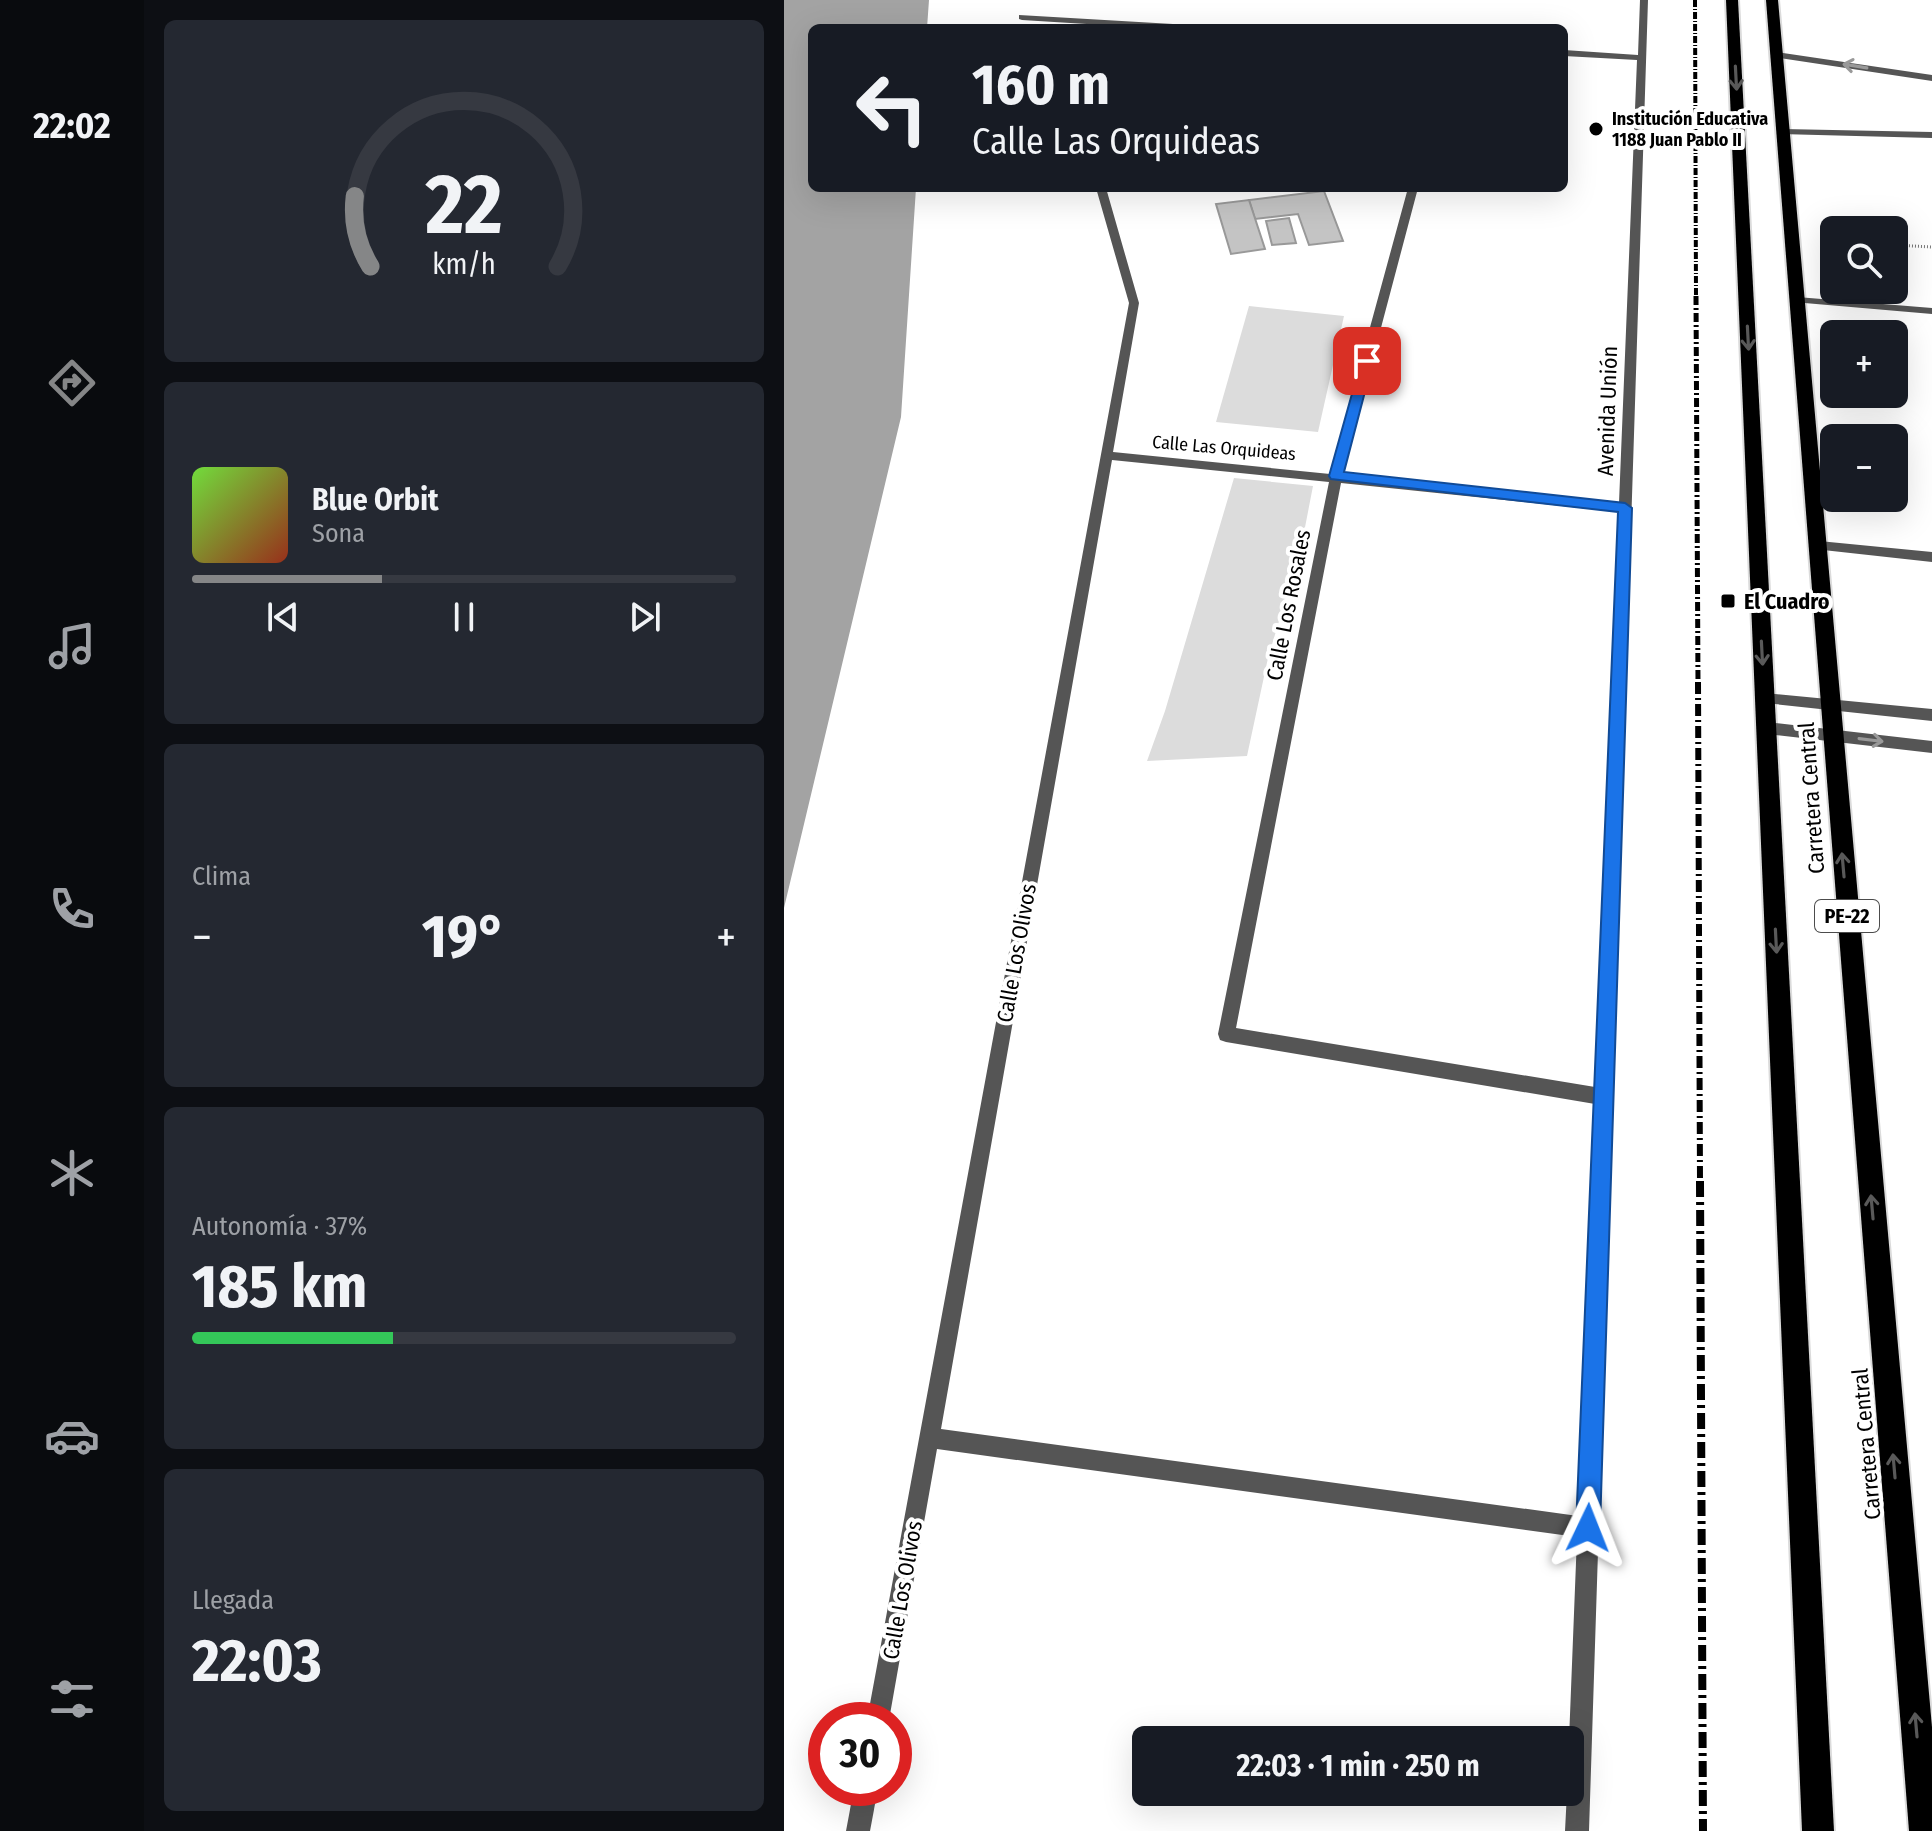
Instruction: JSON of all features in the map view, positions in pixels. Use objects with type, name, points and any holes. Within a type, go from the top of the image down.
[{"type":"highway","name":"Carretera Central","points":[[1732,0],[1818,1831]]},
{"type":"highway","name":"Carretera Central","points":[[1772,0],[1925,1831]]},
{"type":"street","name":"Avenida Unión","points":[[1577,1831],[1644,0]]},
{"type":"street","points":[[1028,24],[1023,13],[1145,24]]},
{"type":"street","points":[[1568,53],[1642,58]]},
{"type":"street","points":[[1776,55],[1932,78]]},
{"type":"street","points":[[1783,132],[1932,135]]},
{"type":"street","name":"Calle Los Olivos","points":[[881,1702],[1134,303],[1102,192]]},
{"type":"street","name":"Calle Los Rosales","points":[[1412,192],[1336,476],[1226,1034],[1604,1097]]},
{"type":"street","points":[[1797,300],[1932,311]]},
{"type":"street","name":"Calle Las Orquideas","points":[[1106,455],[1336,476],[1625,508]]},
{"type":"street","points":[[1819,546],[1932,557]]},
{"type":"street","points":[[1765,698],[1932,715]]},
{"type":"street","points":[[1766,728],[1932,747]]},
{"type":"street","points":[[929,1438],[1588,1528]]},
{"type":"street","points":[[858,1831],[863,1806]]},
{"type":"path","points":[[1908,246],[1932,247]]},
{"type":"shaded area","points":[[784,0],[929,0],[927,24],[808,24],[808,192],[916,192],[901,417],[784,908]]},
{"type":"shaded area","points":[[1249,306],[1344,316],[1318,432],[1216,422]]},
{"type":"shaded area","points":[[1234,478],[1313,486],[1301,548],[1268,658],[1247,756],[1147,761],[1165,711]]},
{"type":"building","points":[[1324,192],[1343,241],[1309,245],[1298,214],[1255,219],[1249,200]]},
{"type":"building","points":[[1249,200],[1265,249],[1231,254],[1216,204]]},
{"type":"building","points":[[1289,218],[1296,243],[1272,245],[1266,221]]},
{"type":"railway","points":[[1695,0],[1696,298]]},
{"type":"railway","points":[[1696,296],[1698,684]]},
{"type":"railway","points":[[1698,682],[1700,1183]]},
{"type":"railway","points":[[1700,1181],[1703,1831]]},
{"type":"place","name":"Institución Educativa 1188 Juan Pablo II","points":[[1596,129]]},
{"type":"place","name":"El Cuadro","points":[[1728,601]]},
{"type":"route","points":[[1367,361],[1336,476],[1625,508],[1588,1528]]}]
